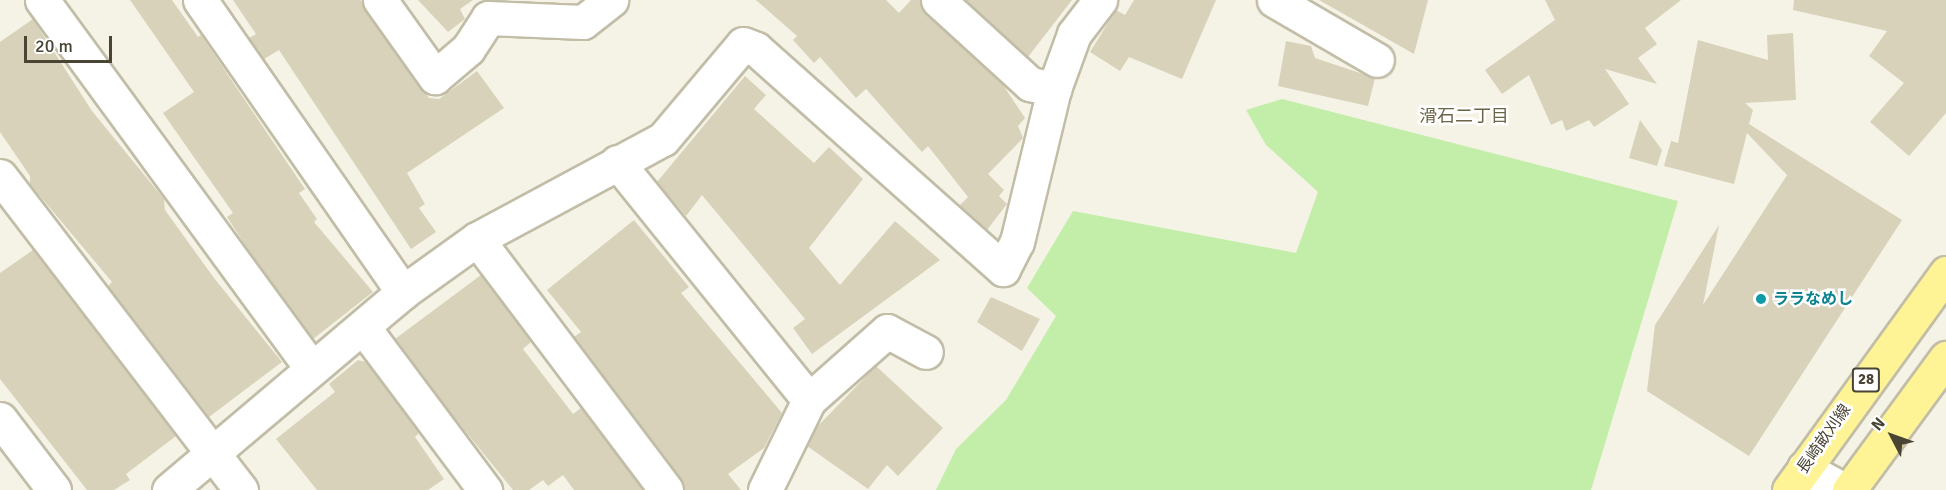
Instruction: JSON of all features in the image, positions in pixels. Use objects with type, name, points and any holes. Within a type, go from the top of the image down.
[{"type":"main road","name":"長崎畝刈線","points":[[1796,479],[1946,273]]},
{"type":"main road","points":[[1849,490],[1946,358]]},
{"type":"street","points":[[42,0],[312,369]]},
{"type":"street","points":[[200,0],[403,292]]},
{"type":"street","points":[[380,0],[435,77],[468,49],[482,9],[583,22],[611,0]]},
{"type":"street","points":[[938,0],[1030,84],[1054,89]]},
{"type":"street","points":[[169,490],[214,455],[403,292],[477,238],[663,139],[743,44],[756,49],[1003,269],[1017,243],[1054,89],[1074,34],[1100,0]]},
{"type":"street","points":[[1274,0],[1377,60]]},
{"type":"street","points":[[617,162],[809,400]]},
{"type":"street","points":[[0,176],[241,490]]},
{"type":"street","points":[[477,238],[666,490]]},
{"type":"street","points":[[363,327],[485,490]]},
{"type":"street","points":[[765,490],[809,400],[887,331],[926,352]]},
{"type":"street","points":[[0,419],[54,490]]},
{"type":"street","points":[[1796,479],[1844,490]]},
{"type":"green space","points":[[1282,99],[1678,201],[1591,490],[936,490],[956,449],[1006,400],[1056,316],[1027,288],[1073,211],[1296,253],[1318,192],[1266,145],[1246,110]]},
{"type":"building","points":[[130,0],[172,0],[198,37],[201,35],[305,189],[299,193],[317,219],[314,222],[373,292],[313,339],[247,248],[227,217],[233,213],[163,113],[194,92]]},
{"type":"building","points":[[233,0],[361,0],[429,98],[439,99],[477,71],[504,108],[407,173],[425,204],[419,208],[436,232],[411,249],[279,50],[264,59],[249,38],[256,34]]},
{"type":"building","points":[[418,0],[473,0],[460,9],[465,19],[448,32]]},
{"type":"building","points":[[756,0],[886,0],[899,13],[911,0],[920,0],[925,14],[1003,85],[1025,118],[1018,126],[1023,138],[988,174],[1004,190],[999,196],[1007,204],[987,230],[960,205],[968,197],[928,146],[922,152],[866,89],[856,98],[820,57],[814,63],[793,40],[797,36]]},
{"type":"building","points":[[966,0],[1072,0],[1028,57]]},
{"type":"building","points":[[1134,0],[1216,0],[1182,79],[1129,57],[1120,71],[1090,52],[1116,10],[1125,15]]},
{"type":"building","points":[[1319,0],[1428,0],[1414,54]]},
{"type":"building","points":[[1545,0],[1681,0],[1645,28],[1657,44],[1638,58],[1657,84],[1605,69],[1629,104],[1594,127],[1589,120],[1566,131],[1562,120],[1551,125],[1529,75],[1502,94],[1485,70],[1555,20]]},
{"type":"building","points":[[1794,0],[1946,0],[1946,113],[1909,156],[1870,122],[1904,83],[1869,56],[1887,31],[1793,10]]},
{"type":"building","points":[[33,19],[92,111],[164,199],[165,210],[214,278],[282,362],[209,417],[108,286],[112,282],[30,184],[30,176],[0,132],[0,42]]},
{"type":"building","name":"ララなめし","points":[[1793,33],[1796,100],[1745,103],[1753,110],[1749,124],[1902,220],[1749,456],[1647,391],[1655,325],[1719,225],[1703,305],[1787,175],[1747,133],[1734,184],[1664,166],[1671,141],[1678,143],[1698,40],[1768,60],[1767,35]]},
{"type":"building","points":[[1286,41],[1311,46],[1315,58],[1375,78],[1368,106],[1278,86]]},
{"type":"building","points":[[745,76],[766,95],[754,109],[814,163],[829,147],[863,179],[809,248],[840,285],[895,221],[940,260],[812,354],[793,328],[805,319],[702,195],[686,216],[657,182]]},
{"type":"building","points":[[1640,120],[1662,150],[1657,166],[1629,158]]},
{"type":"building","points":[[634,220],[689,287],[681,293],[782,413],[764,448],[728,474],[741,490],[684,490],[574,337],[581,332],[547,290]]},
{"type":"building","points":[[33,250],[176,436],[126,474],[130,480],[114,490],[87,490],[0,379],[0,273]]},
{"type":"building","points":[[481,275],[531,342],[523,349],[573,414],[581,408],[643,490],[574,490],[563,475],[548,486],[543,480],[529,490],[513,490],[449,411],[395,339]]},
{"type":"building","points":[[991,297],[1040,319],[1022,351],[977,322]]},
{"type":"building","points":[[358,360],[366,362],[419,433],[415,437],[444,479],[428,490],[317,490],[276,439],[335,392],[329,384]]},
{"type":"building","points":[[876,366],[943,428],[898,476],[887,465],[868,489],[807,446],[816,428]]},
{"type":"place","name":"ララなめし","points":[[1761,299]]},
{"type":"district","name":"滑石二丁目","points":[[1464,116]]}]
